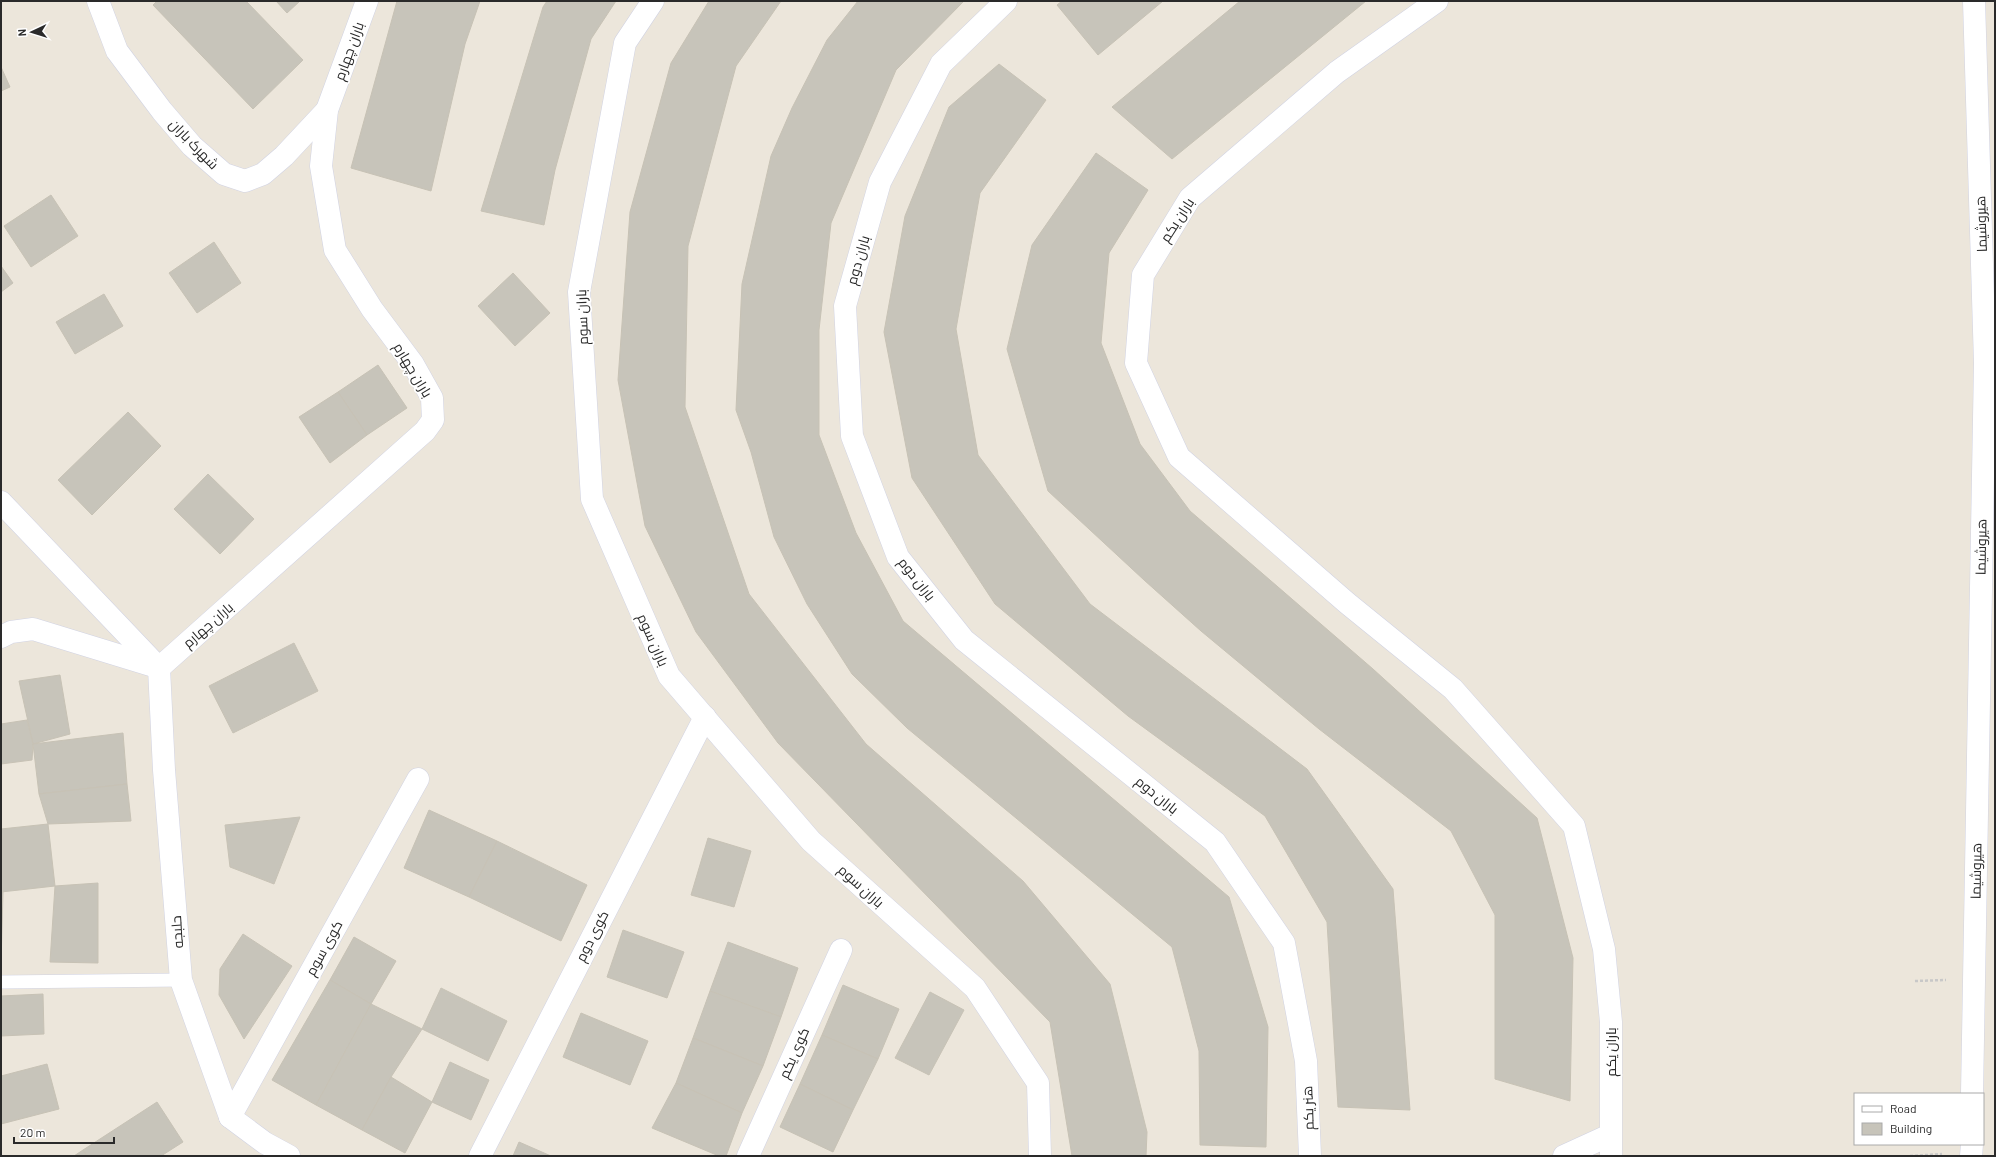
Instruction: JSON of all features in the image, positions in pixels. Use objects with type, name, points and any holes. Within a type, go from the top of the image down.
[{"type":"street","name":"شهرک باران","points":[[98,1],[117,51],[162,111],[192,146],[224,174],[245,182],[263,174],[284,156],[327,110]]},
{"type":"street","name":"باران چهارم","points":[[159,668],[425,431],[433,420],[432,398],[413,364],[372,309],[335,250],[321,166],[327,110],[367,1]]},
{"type":"street","name":"باران سوم","points":[[653,1],[625,43],[580,292],[592,500],[670,676],[811,841],[975,988],[1038,1083],[1040,1156]]},
{"type":"street","name":"باران دوم","points":[[1006,1],[941,64],[880,182],[845,306],[852,436],[898,557],[964,640],[1215,842],[1284,943],[1306,1061]]},
{"type":"street","name":"باران یکم","points":[[1437,1],[1337,72],[1190,198],[1143,275],[1136,363],[1179,457],[1347,603],[1454,689],[1574,826],[1604,949],[1611,1022],[1610,1145]]},
{"type":"street","name":"هیروشیما","points":[[1972,1093],[1989,491],[1990,362],[1974,1]]},
{"type":"street","points":[[1,502],[159,668]]},
{"type":"street","points":[[1,637],[10,632],[33,629],[159,668]]},
{"type":"street","name":"حلبجه","points":[[159,668],[164,770],[180,980],[230,1117]]},
{"type":"street","name":"کوی دوم","points":[[480,1156],[705,717]]},
{"type":"street","name":"کوی سوم","points":[[230,1117],[418,779]]},
{"type":"street","name":"کوی یکم","points":[[748,1156],[841,950]]},
{"type":"street","name":"هنر یکم","points":[[1306,1061],[1310,1156]]},
{"type":"street","points":[[230,1117],[264,1143],[289,1156]]},
{"type":"street","points":[[1564,1156],[1610,1145]]},
{"type":"street","points":[[1971,1156],[1972,1145]]},
{"type":"lane","points":[[1,982],[180,980]]},
{"type":"building","points":[[157,1],[246,1],[303,60],[253,109],[153,5]]},
{"type":"building","points":[[276,1],[300,1],[287,13]]},
{"type":"building","points":[[397,1],[480,1],[465,44],[431,191],[351,168]]},
{"type":"building","points":[[547,1],[616,1],[591,39],[555,170],[544,225],[481,211],[543,7]]},
{"type":"building","points":[[709,1],[781,1],[736,66],[688,246],[685,407],[749,594],[866,744],[1023,881],[1110,984],[1147,1132],[1146,1156],[1072,1156],[1050,1022],[778,743],[696,632],[645,526],[618,380],[630,212],[671,63]]},
{"type":"building","points":[[858,1],[964,1],[896,70],[831,223],[819,330],[819,435],[856,533],[903,621],[1229,897],[1268,1027],[1266,1147],[1200,1145],[1199,1051],[1172,947],[907,728],[852,674],[807,604],[774,537],[751,452],[736,410],[742,284],[771,156],[792,108],[827,40]]},
{"type":"building","points":[[1062,1],[1163,1],[1098,55],[1057,5]]},
{"type":"building","points":[[1240,1],[1366,1],[1172,159],[1112,107]]},
{"type":"building","points":[[999,64],[1046,100],[980,193],[956,329],[978,455],[1090,604],[1307,769],[1393,889],[1410,1110],[1338,1107],[1327,922],[1265,816],[1128,716],[995,604],[912,478],[884,332],[905,216],[949,107]]},
{"type":"building","points":[[1,67],[10,87],[1,91]]},
{"type":"building","points":[[1096,153],[1148,190],[1109,253],[1101,343],[1140,444],[1190,511],[1373,669],[1537,818],[1573,958],[1570,1101],[1495,1079],[1495,915],[1451,831],[1319,729],[1201,631],[1048,491],[1007,349],[1032,245]]},
{"type":"building","points":[[51,195],[78,236],[31,267],[4,226]]},
{"type":"building","points":[[214,242],[241,283],[197,313],[169,273]]},
{"type":"building","points":[[1,266],[13,283],[1,292]]},
{"type":"building","points":[[513,273],[550,313],[515,346],[478,306]]},
{"type":"building","points":[[104,294],[123,326],[75,354],[56,322]]},
{"type":"building","points":[[378,365],[407,408],[367,435],[338,392]]},
{"type":"building","points":[[338,392],[367,435],[330,463],[299,417]]},
{"type":"building","points":[[128,412],[161,446],[92,515],[58,480]]},
{"type":"building","points":[[208,474],[254,519],[220,554],[174,509]]},
{"type":"building","points":[[294,643],[318,691],[233,733],[209,686]]},
{"type":"building","points":[[60,675],[70,734],[33,744],[19,681]]},
{"type":"building","points":[[27,720],[33,744],[32,760],[1,764],[1,724]]},
{"type":"building","points":[[123,733],[127,784],[39,794],[33,744]]},
{"type":"building","points":[[127,784],[131,821],[48,824],[39,794]]},
{"type":"building","points":[[429,810],[497,841],[469,897],[404,868]]},
{"type":"building","points":[[300,817],[274,884],[230,867],[225,825]]},
{"type":"building","points":[[48,824],[55,886],[1,892],[1,829]]},
{"type":"building","points":[[708,838],[751,851],[734,907],[691,895]]},
{"type":"building","points":[[497,841],[587,885],[561,941],[469,897]]},
{"type":"building","points":[[98,883],[98,963],[50,962],[55,886]]},
{"type":"building","points":[[3,891],[1,964],[1,892]]},
{"type":"building","points":[[623,930],[684,952],[667,998],[607,977]]},
{"type":"building","points":[[243,934],[292,966],[244,1039],[219,995],[220,969]]},
{"type":"building","points":[[354,937],[396,961],[371,1004],[330,980]]},
{"type":"building","points":[[728,942],[798,968],[781,1017],[710,991]]},
{"type":"building","points":[[330,980],[371,1004],[316,1105],[272,1080]]},
{"type":"building","points":[[843,985],[899,1009],[878,1059],[822,1035]]},
{"type":"building","points":[[441,988],[507,1021],[488,1061],[422,1029]]},
{"type":"building","points":[[710,991],[781,1017],[763,1066],[693,1038]]},
{"type":"building","points":[[930,992],[964,1010],[929,1075],[895,1058]]},
{"type":"building","points":[[43,994],[44,1034],[1,1036],[1,996]]},
{"type":"building","points":[[371,1004],[422,1029],[391,1077],[362,1130],[316,1105]]},
{"type":"building","points":[[581,1013],[648,1041],[630,1085],[563,1057]]},
{"type":"building","points":[[822,1035],[878,1059],[853,1110],[800,1084]]},
{"type":"building","points":[[693,1038],[763,1066],[742,1113],[676,1083]]},
{"type":"building","points":[[450,1062],[489,1080],[471,1120],[432,1102]]},
{"type":"building","points":[[47,1064],[59,1109],[1,1124],[1,1076]]},
{"type":"building","points":[[391,1077],[432,1102],[405,1153],[362,1130]]},
{"type":"building","points":[[676,1083],[742,1113],[726,1156],[719,1156],[652,1128]]},
{"type":"building","points":[[800,1084],[853,1110],[833,1152],[780,1127]]},
{"type":"building","points":[[157,1102],[183,1142],[161,1156],[87,1156],[83,1150]]},
{"type":"building","points":[[519,1142],[551,1156],[513,1156]]},
{"type":"building","points":[[83,1150],[87,1156],[74,1156]]}]
